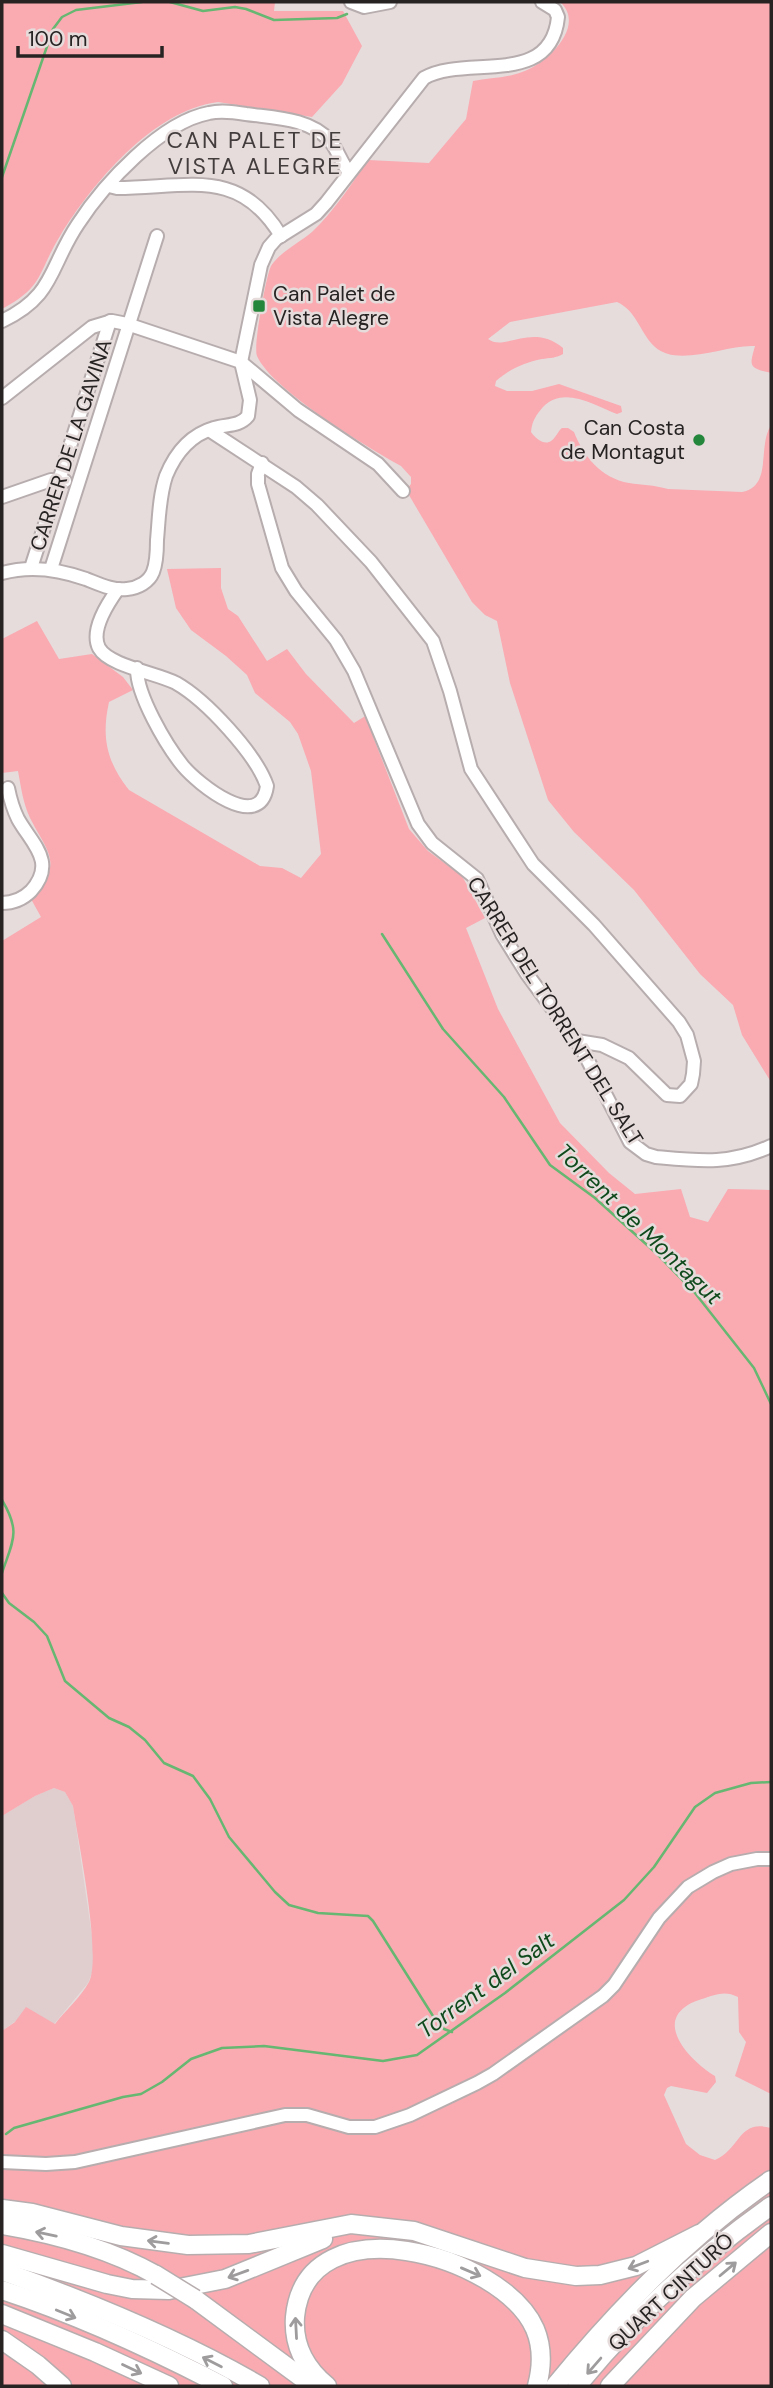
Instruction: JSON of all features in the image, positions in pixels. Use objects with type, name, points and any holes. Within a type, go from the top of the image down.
[{"type":"highway","points":[[555,2386],[618,2314],[699,2234],[771,2180]]},
{"type":"highway","name":"QUART CINTURÓ","points":[[577,2386],[628,2328],[675,2283],[713,2249],[771,2206]]},
{"type":"highway","points":[[2,2209],[32,2213],[121,2236],[188,2245],[249,2244],[351,2224],[414,2231],[525,2268],[576,2276],[600,2275],[636,2266],[699,2234]]},
{"type":"highway","points":[[2,2225],[82,2243],[134,2263],[195,2299],[313,2386]]},
{"type":"highway","points":[[2,2254],[107,2284],[132,2289],[169,2290],[225,2278],[317,2241],[371,2228]]},
{"type":"highway","name":"QUART CINTURÓ","points":[[610,2386],[693,2298],[771,2233]]},
{"type":"highway","points":[[327,2386],[312,2372],[298,2345],[296,2310],[300,2294],[314,2273],[337,2256],[364,2248],[386,2248],[435,2258],[478,2274],[511,2296],[522,2307],[536,2331],[541,2360],[537,2386]]},
{"type":"highway","points":[[2,2272],[48,2288],[160,2336],[260,2386]]},
{"type":"highway","points":[[2,2290],[31,2299],[155,2350],[223,2386]]},
{"type":"highway","points":[[2,2314],[169,2386]]},
{"type":"highway","points":[[2,2340],[62,2386]]},
{"type":"street","points":[[351,2],[364,7],[390,2]]},
{"type":"street","points":[[2,573],[31,568],[51,569],[118,589],[135,588],[144,583],[153,572],[162,490],[170,467],[193,438],[209,430],[240,423],[248,416],[250,400],[242,362],[261,265],[270,247],[281,236],[316,214],[425,78],[439,71],[516,65],[538,54],[553,37],[558,18],[555,10],[542,2]]},
{"type":"street","points":[[2,321],[19,313],[39,296],[77,226],[136,156],[158,138],[201,115],[220,111],[279,119],[315,128],[331,143],[340,162],[349,172]]},
{"type":"street","points":[[109,186],[228,188],[262,208],[281,236]]},
{"type":"street","name":"CARRER DE LA GAVINA","points":[[51,569],[157,236]]},
{"type":"street","points":[[2,398],[92,327],[110,321],[130,324],[242,362],[298,410],[378,464],[403,491]]},
{"type":"street","name":"CARRER DE LA GAVINA","points":[[31,568],[110,321]]},
{"type":"street","points":[[209,430],[296,487],[343,531],[433,641],[471,769],[533,864],[594,925],[678,1022],[692,1048],[694,1061],[691,1084],[680,1096],[667,1095],[629,1058],[602,1045],[577,1041]]},
{"type":"street","name":"CARRER DEL TORRENT DEL SALT","points":[[262,463],[258,484],[282,568],[296,592],[336,640],[354,671],[418,824],[432,844],[477,879],[502,934],[527,974],[577,1041],[630,1142],[646,1154],[656,1157],[719,1162],[747,1157],[771,1146]]},
{"type":"street","points":[[2,497],[41,483],[60,480],[76,485]]},
{"type":"street","points":[[118,589],[102,619],[97,644],[101,651],[108,657],[174,682],[221,722],[252,758],[264,778],[266,792],[260,803],[255,806],[237,804],[196,780],[168,745],[140,687],[137,668]]},
{"type":"street","points":[[2,903],[26,895],[37,883],[43,866],[39,851],[16,816],[8,788]]},
{"type":"street","points":[[2,2162],[46,2164],[89,2160],[285,2115],[307,2115],[349,2127],[363,2128],[394,2122],[493,2074],[588,2008],[614,1985],[659,1918],[688,1887],[731,1864],[771,1859]]},
{"type":"shaded area","points":[[2,2],[275,2],[274,11],[343,11],[362,46],[342,84],[312,117],[218,102],[194,108],[170,119],[148,134],[127,152],[89,194],[60,236],[33,286],[2,309]]},
{"type":"shaded area","points":[[560,2],[771,2],[771,373],[752,366],[755,346],[703,354],[665,353],[655,347],[629,311],[617,302],[510,322],[488,339],[503,342],[541,337],[563,348],[561,355],[529,362],[512,370],[496,381],[495,386],[507,391],[532,391],[559,384],[621,406],[622,412],[617,414],[580,399],[560,398],[543,407],[535,418],[531,432],[540,440],[548,442],[562,428],[568,428],[574,432],[588,458],[602,471],[619,480],[668,489],[742,492],[758,482],[771,425],[771,1082],[742,1035],[733,1005],[700,974],[634,890],[574,832],[548,800],[510,683],[497,621],[485,615],[472,602],[406,490],[411,484],[411,477],[401,466],[344,432],[300,401],[266,370],[257,356],[263,296],[271,266],[275,261],[320,224],[368,160],[429,163],[466,119],[473,81],[522,72],[552,53],[566,33],[569,22],[567,12]]},
{"type":"shaded area","points":[[221,568],[221,588],[228,609],[238,616],[267,661],[287,649],[306,674],[354,723],[367,715],[409,829],[428,851],[462,876],[485,918],[466,928],[498,1009],[560,1123],[609,1173],[635,1194],[681,1189],[690,1217],[708,1222],[728,1189],[771,1190],[771,2094],[735,2076],[746,2042],[739,2032],[738,1997],[724,1994],[688,2005],[677,2016],[675,2025],[682,2045],[698,2064],[715,2076],[716,2082],[707,2093],[671,2086],[664,2095],[686,2144],[700,2155],[715,2160],[724,2155],[746,2131],[760,2126],[771,2128],[771,2386],[2,2386],[2,2031],[15,2022],[26,2007],[55,2024],[89,1982],[93,1948],[88,1897],[73,1806],[65,1792],[54,1788],[2,1816],[2,941],[41,917],[31,899],[47,876],[50,859],[26,807],[18,771],[2,773],[2,639],[37,621],[59,659],[92,654],[123,677],[133,690],[109,702],[106,738],[115,770],[129,790],[260,866],[282,868],[301,878],[321,854],[311,771],[298,734],[290,722],[255,693],[247,675],[191,630],[176,608],[167,569]]},
{"type":"shaded area","points":[[54,1788],[65,1792],[73,1806],[93,1943],[93,1970],[88,1983],[54,2024],[14,2022],[2,2031],[2,1816]]},
{"type":"waterway","points":[[2,177],[53,29],[62,17],[76,10],[142,2]]},
{"type":"waterway","points":[[170,2],[203,11],[235,7],[274,20],[337,18],[347,14]]},
{"type":"waterway","name":"Torrent de Montagut","points":[[382,934],[443,1029],[504,1097],[550,1165],[595,1198],[657,1254],[695,1293],[754,1368],[771,1404]]},
{"type":"waterway","points":[[2,1500],[13,1528],[2,1573]]},
{"type":"waterway","points":[[2,1593],[9,1603],[47,1636],[65,1681],[109,1718],[129,1727],[145,1740],[164,1763],[193,1776],[210,1799],[229,1837],[289,1905],[318,1913],[368,1916],[433,2016],[444,2029],[452,2032]]},
{"type":"waterway","name":"Torrent del Salt","points":[[6,2134],[14,2128],[141,2094],[162,2082],[191,2059],[222,2048],[264,2046],[383,2061],[417,2055],[505,1993],[624,1900],[654,1867],[695,1807],[715,1793],[751,1783],[771,1782]]},
{"type":"place","name":"Can Palet de Vista Alegre","points":[[259,306]]},
{"type":"place","name":"Can Costa de Montagut","points":[[699,440]]},
{"type":"district","name":"CAN PALET DE VISTA ALEGRE","points":[[255,153]]}]
